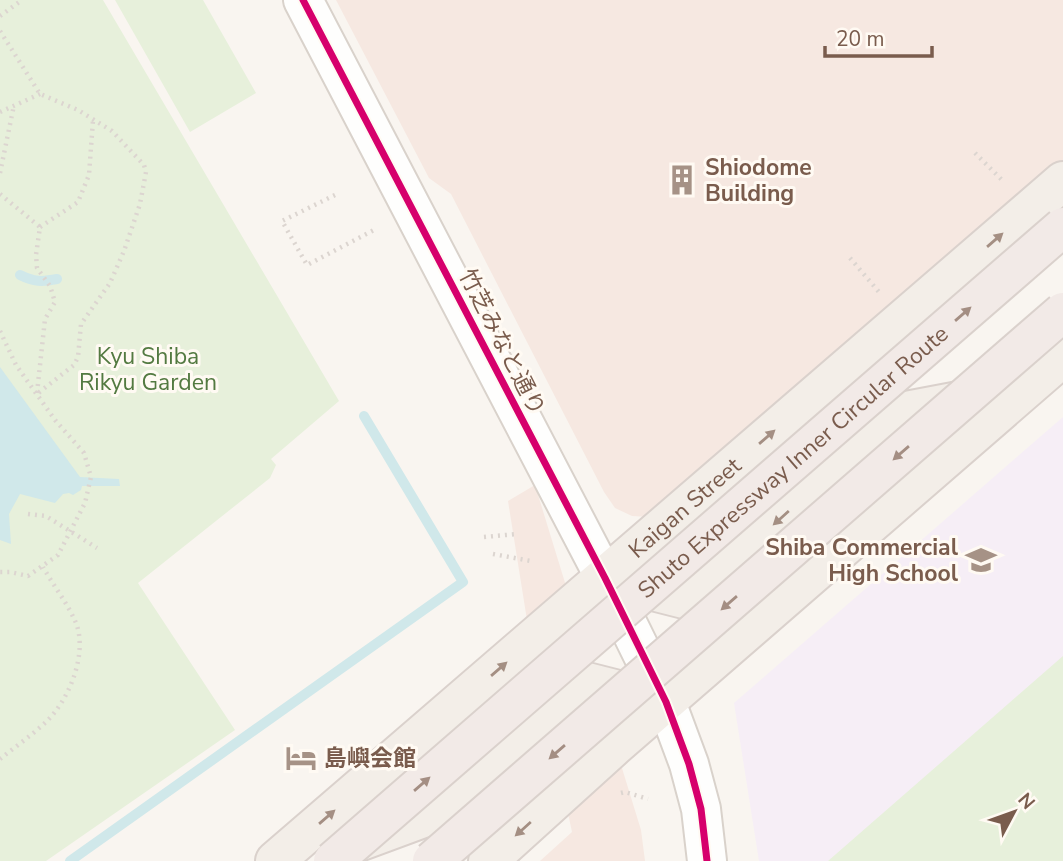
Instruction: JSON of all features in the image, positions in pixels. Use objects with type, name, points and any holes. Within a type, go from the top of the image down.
[{"type":"highway","name":"Shuto Expressway Inner Circular Route","points":[[333,861],[1063,227]]},
{"type":"highway","points":[[432,861],[1063,312]]},
{"type":"main road","name":"Kaigan Street","points":[[275,861],[1063,181]]},
{"type":"main road","points":[[488,861],[666,702],[1063,357]]},
{"type":"main road","points":[[605,578],[688,600],[901,412],[1028,388]]},
{"type":"main road","points":[[304,861],[426,817],[583,681],[666,702]]},
{"type":"street","name":"竹芝みなと通り","points":[[303,0],[605,578],[666,702],[689,764],[701,809],[706,861]]},
{"type":"path","points":[[0,16],[22,0]]},
{"type":"path","points":[[0,31],[40,94],[78,110],[111,131],[144,165],[146,172],[141,204],[124,251],[110,283],[81,324],[78,357],[74,365],[37,394]]},
{"type":"path","points":[[0,111],[40,94]]},
{"type":"path","points":[[0,173],[14,105]]},
{"type":"path","points":[[37,394],[45,319],[55,302],[50,286],[37,268],[40,227],[78,202],[89,175],[93,120]]},
{"type":"path","points":[[975,153],[1009,187]]},
{"type":"path","points":[[0,194],[40,227]]},
{"type":"path","points":[[335,195],[282,221],[307,265],[376,229]]},
{"type":"path","points":[[850,258],[887,300]]},
{"type":"path","points":[[0,331],[16,365],[84,453],[91,477],[90,488],[58,555],[28,576],[0,572]]},
{"type":"path","points":[[28,514],[46,516],[97,548]]},
{"type":"path","points":[[484,537],[517,534]]},
{"type":"path","points":[[493,554],[531,561]]},
{"type":"path","points":[[0,759],[48,720],[69,690],[78,664],[79,634],[75,621],[43,566]]},
{"type":"shaded area","points":[[336,0],[1063,0],[1063,160],[709,473],[650,517],[632,516],[615,508],[604,492],[451,194],[429,178]]},
{"type":"shaded area","name":"Shiba Commercial High School","points":[[1063,417],[1063,861],[759,861],[734,703]]},
{"type":"shaded area","points":[[535,485],[641,830],[645,861],[540,861],[572,832],[527,620],[508,501]]},
{"type":"green space","name":"Kyu Shiba Rikyu Garden","points":[[0,0],[103,0],[339,401],[271,459],[276,465],[270,478],[138,583],[235,730],[46,861],[0,861]]},
{"type":"green space","points":[[115,0],[203,0],[256,93],[190,132]]},
{"type":"green space","points":[[1063,656],[1063,861],[828,861]]},
{"type":"water","points":[[0,367],[80,477],[119,479],[120,486],[82,486],[81,490],[73,495],[63,494],[55,503],[20,494],[9,514],[11,544],[0,540]]},
{"type":"waterway","points":[[20,275],[38,281],[57,279]]},
{"type":"waterway","points":[[70,861],[463,582],[364,416]]},
{"type":"cycle path","points":[[303,0],[605,578],[666,702],[689,764],[701,809],[707,861]]},
{"type":"place","name":"Shiodome Building","points":[[682,180]]},
{"type":"place","name":"Shiba Commercial High School","points":[[981,560]]},
{"type":"place","name":"島嶼会館","points":[[301,758]]}]
